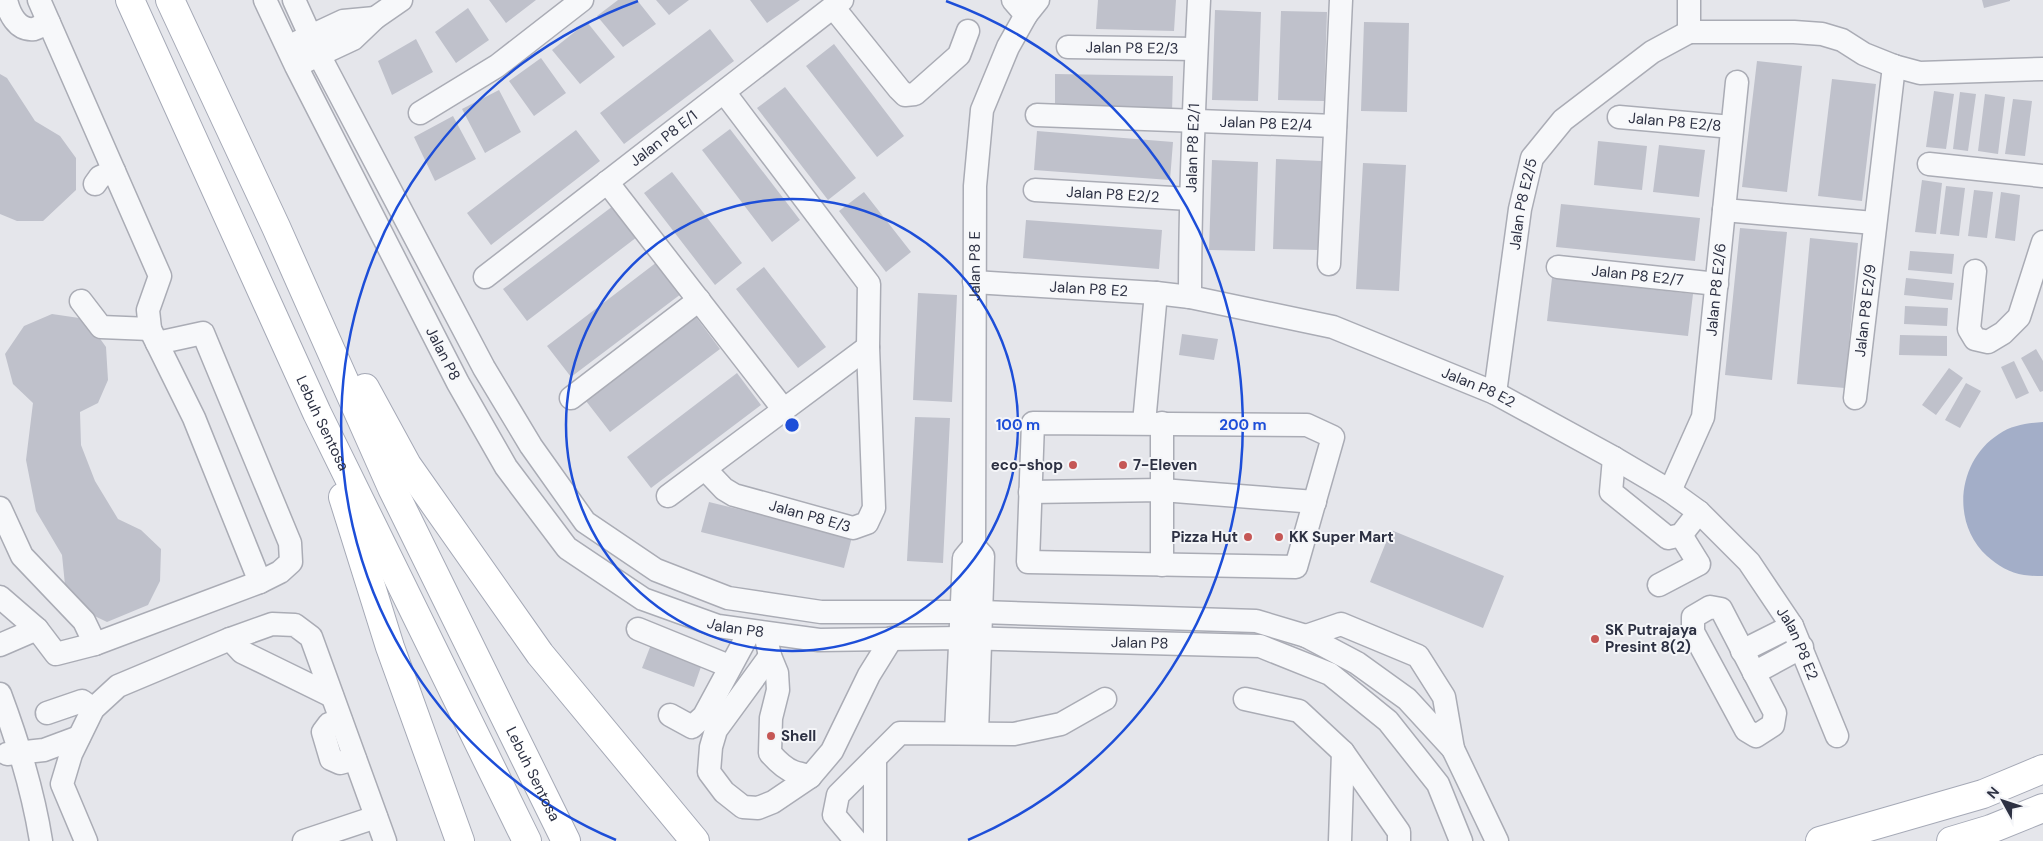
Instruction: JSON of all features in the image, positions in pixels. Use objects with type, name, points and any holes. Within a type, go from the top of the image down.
[{"type":"main road","name":"Lebuh Sentosa","points":[[130,0],[317,413],[527,841]]},
{"type":"main road","name":"Lebuh Sentosa","points":[[170,0],[276,227],[392,488],[566,841]]},
{"type":"main road","points":[[276,227],[407,465],[540,654],[695,841]]},
{"type":"main road","points":[[317,413],[390,647],[460,841]]},
{"type":"main road","points":[[1820,841],[1983,794],[2043,769]]},
{"type":"main road","points":[[1951,841],[1991,829],[2043,808]]},
{"type":"street","points":[[6,0],[9,14],[22,27],[33,29],[48,23]]},
{"type":"street","points":[[39,0],[160,276],[148,310],[154,336],[194,418],[260,582]]},
{"type":"street","name":"Jalan P8","points":[[265,0],[291,57],[458,384],[506,467],[567,548],[643,599],[718,626],[758,632],[819,640],[892,638],[970,639],[1260,646],[1330,674],[1388,721],[1438,784],[1461,841]]},
{"type":"street","name":"Jalan P8","points":[[294,0],[315,45],[484,368],[531,446],[585,522],[656,570],[728,598],[821,612],[971,612],[1256,621],[1306,636],[1357,663],[1407,699],[1453,749],[1497,841]]},
{"type":"street","points":[[291,57],[315,45],[353,39],[375,18],[400,0]]},
{"type":"street","points":[[420,114],[497,66],[582,0]]},
{"type":"street","name":"Jalan P8 E2/1","points":[[1190,297],[1190,199],[1195,121],[1198,0]]},
{"type":"street","points":[[1329,264],[1341,0]]},
{"type":"street","points":[[1689,0],[1689,32],[1794,32],[1822,34],[1842,40],[1864,54],[1894,66],[1920,73],[2043,69]]},
{"type":"street","points":[[837,4],[899,89],[906,95],[915,94],[960,55],[968,31]]},
{"type":"street","name":"Jalan P8 E/1","points":[[485,276],[837,4]]},
{"type":"street","name":"Jalan P8 E","points":[[971,612],[983,556],[974,546],[975,186],[982,110],[1026,5]]},
{"type":"street","name":"Jalan P8 E2/5","points":[[1495,393],[1520,209],[1532,158],[1563,120],[1652,52],[1689,32]]},
{"type":"street","name":"Jalan P8 E2/3","points":[[1068,47],[1196,49]]},
{"type":"street","name":"Jalan P8 E2/9","points":[[1855,398],[1874,223],[1894,66]]},
{"type":"street","name":"Jalan P8 E2/6","points":[[1670,491],[1704,417],[1737,82]]},
{"type":"street","name":"Jalan P8 E/3","points":[[705,469],[724,489],[734,495],[853,528],[867,523],[874,508],[868,347],[869,284],[724,92]]},
{"type":"street","name":"Jalan P8 E2/4","points":[[1037,115],[1335,126]]},
{"type":"street","name":"Jalan P8 E2/8","points":[[1618,116],[1732,126]]},
{"type":"street","points":[[1929,164],[2043,176]]},
{"type":"street","points":[[95,184],[100,177],[114,171]]},
{"type":"street","points":[[607,182],[784,410]]},
{"type":"street","name":"Jalan P8 E2/2","points":[[1035,190],[1190,199]]},
{"type":"street","points":[[1724,210],[1874,223]]},
{"type":"street","points":[[1975,272],[1969,329],[1975,339],[1988,342],[2003,333],[2019,317],[2043,242]]},
{"type":"street","name":"Jalan P8 E2/7","points":[[1558,267],[1717,284]]},
{"type":"street","name":"Jalan P8 E2","points":[[974,282],[1156,293],[1190,297],[1332,327],[1495,393],[1670,491],[1699,512],[1749,562],[1792,626],[1837,736]]},
{"type":"street","points":[[1156,293],[1153,423],[1162,490],[1162,565]]},
{"type":"street","points":[[571,398],[699,300]]},
{"type":"street","points":[[0,597],[37,629],[56,654],[95,644],[260,582],[280,572],[291,562],[290,543],[203,333],[154,336],[101,327],[81,301]]},
{"type":"street","points":[[668,496],[868,347]]},
{"type":"street","points":[[1033,422],[1307,425],[1333,437],[1296,567],[1028,562],[1030,492],[1033,422]]},
{"type":"street","points":[[1614,458],[1611,492],[1668,538],[1681,535],[1699,512]]},
{"type":"street","points":[[1030,492],[1162,490],[1314,502]]},
{"type":"street","points":[[0,508],[22,556],[84,621],[95,644]]},
{"type":"street","points":[[1659,585],[1698,564],[1681,535]]},
{"type":"street","points":[[1710,607],[1721,609],[1754,673],[1775,713],[1773,725],[1756,736],[1746,730],[1697,640],[1693,632],[1693,617],[1710,607]]},
{"type":"street","points":[[966,733],[971,612]]},
{"type":"street","points":[[86,841],[62,784],[71,754],[93,709],[118,686],[230,639],[272,624],[295,625],[311,637],[341,721],[328,724],[323,732],[331,759],[340,763],[355,759],[385,841]]},
{"type":"street","points":[[1306,636],[1341,624],[1418,656],[1444,697],[1453,749]]},
{"type":"street","points":[[1742,651],[1792,626]]},
{"type":"street","points":[[0,645],[37,629]]},
{"type":"street","points":[[638,629],[729,666]]},
{"type":"street","points":[[670,715],[692,728],[704,716],[729,666],[758,632],[777,673],[778,690],[770,718],[770,753],[778,762],[794,772],[803,773],[810,777]]},
{"type":"street","points":[[770,656],[716,730],[711,747],[709,772],[724,792],[743,807],[758,808],[773,802],[810,777],[832,751],[869,674],[892,638]]},
{"type":"street","points":[[230,639],[242,652],[332,696]]},
{"type":"street","points":[[1754,673],[1802,647]]},
{"type":"street","points":[[0,694],[27,841]]},
{"type":"street","points":[[856,841],[834,815],[838,795],[900,733],[1014,734],[1061,724],[1105,699]]},
{"type":"street","points":[[1245,699],[1299,711],[1343,752],[1399,832],[1399,841]]},
{"type":"street","points":[[47,713],[82,701],[93,709]]},
{"type":"street","points":[[10,746],[44,750],[79,737]]},
{"type":"street","points":[[10,746],[36,811],[41,841]]},
{"type":"street","points":[[1340,841],[1343,752]]},
{"type":"street","points":[[875,758],[875,841]]},
{"type":"street","points":[[304,841],[376,817]]},
{"type":"water","points":[[2043,422],[2043,576],[2029,576],[2019,574],[1999,565],[1987,556],[1975,542],[1968,526],[1964,509],[1964,492],[1967,475],[1985,445],[2009,428]]},
{"type":"building","points":[[489,0],[536,0],[506,23]]},
{"type":"building","points":[[618,0],[637,0],[656,24],[623,47],[597,16]]},
{"type":"building","points":[[656,0],[689,0],[669,15]]},
{"type":"building","points":[[750,0],[800,0],[767,23]]},
{"type":"building","points":[[1098,0],[1176,0],[1174,31],[1096,29]]},
{"type":"building","points":[[1982,0],[2010,0],[2010,1],[1984,8]]},
{"type":"building","points":[[468,8],[489,40],[456,63],[435,32]]},
{"type":"building","points":[[1215,10],[1261,12],[1258,101],[1212,100]]},
{"type":"building","points":[[1281,11],[1327,12],[1324,101],[1278,100]]},
{"type":"building","points":[[587,22],[615,57],[580,84],[552,50]]},
{"type":"building","points":[[1364,22],[1409,23],[1407,112],[1361,111]]},
{"type":"building","points":[[710,29],[734,61],[624,144],[600,113]]},
{"type":"building","points":[[416,39],[433,72],[392,95],[378,61]]},
{"type":"building","points":[[834,44],[904,136],[877,157],[806,66]]},
{"type":"building","points":[[541,58],[566,93],[534,116],[509,81]]},
{"type":"building","points":[[1757,61],[1802,66],[1787,192],[1742,187]]},
{"type":"building","points":[[0,74],[7,78],[35,121],[60,136],[76,158],[76,190],[43,221],[17,221],[0,214]]},
{"type":"building","points":[[1055,74],[1173,76],[1172,112],[1055,109]]},
{"type":"building","points":[[1832,79],[1876,84],[1862,201],[1818,196]]},
{"type":"building","points":[[785,87],[856,178],[828,200],[757,108]]},
{"type":"building","points":[[499,90],[521,132],[485,153],[462,109]]},
{"type":"building","points":[[1934,91],[1954,94],[1946,149],[1926,147]]},
{"type":"building","points":[[1960,92],[1976,94],[1968,151],[1953,149]]},
{"type":"building","points":[[1985,94],[2005,97],[1998,154],[1978,151]]},
{"type":"building","points":[[2013,99],[2032,101],[2025,156],[2005,154]]},
{"type":"building","points":[[453,116],[476,159],[435,181],[414,137]]},
{"type":"building","points":[[730,129],[800,220],[772,242],[702,150]]},
{"type":"building","points":[[576,130],[600,161],[491,245],[467,213]]},
{"type":"building","points":[[1037,131],[1173,142],[1170,180],[1034,170]]},
{"type":"building","points":[[1598,141],[1647,146],[1642,190],[1594,185]]},
{"type":"building","points":[[1659,145],[1705,150],[1699,197],[1653,192]]},
{"type":"building","points":[[1276,159],[1322,161],[1319,250],[1273,249]]},
{"type":"building","points":[[1212,160],[1258,162],[1255,251],[1209,250]]},
{"type":"building","points":[[1363,163],[1406,165],[1399,291],[1356,289]]},
{"type":"building","points":[[672,172],[742,263],[715,285],[644,193]]},
{"type":"building","points":[[1922,180],[1942,183],[1936,234],[1915,232]]},
{"type":"building","points":[[1946,186],[1965,188],[1959,236],[1940,234]]},
{"type":"building","points":[[1974,190],[1993,192],[1987,238],[1968,236]]},
{"type":"building","points":[[864,192],[911,252],[886,272],[839,211]]},
{"type":"building","points":[[2001,192],[2020,195],[2015,241],[1995,238]]},
{"type":"building","points":[[1561,204],[1700,218],[1695,261],[1556,247]]},
{"type":"building","points":[[613,206],[637,237],[527,321],[503,289]]},
{"type":"building","points":[[1026,220],[1162,230],[1159,269],[1023,258]]},
{"type":"building","points":[[1740,228],[1787,232],[1772,380],[1725,375]]},
{"type":"building","points":[[1810,238],[1858,243],[1845,388],[1797,384]]},
{"type":"building","points":[[1910,251],[1954,254],[1952,274],[1908,270]]},
{"type":"building","points":[[657,262],[681,294],[571,377],[547,346]]},
{"type":"building","points":[[764,267],[826,347],[798,368],[736,289]]},
{"type":"building","points":[[1552,278],[1693,294],[1688,336],[1547,321]]},
{"type":"building","points":[[1906,278],[1954,283],[1952,300],[1904,295]]},
{"type":"building","points":[[918,293],[957,295],[952,402],[913,400]]},
{"type":"building","points":[[1905,306],[1948,308],[1947,326],[1904,324]]},
{"type":"building","points":[[52,314],[86,319],[106,347],[108,380],[98,403],[80,412],[81,445],[95,481],[118,519],[141,530],[161,549],[160,581],[148,605],[107,622],[78,608],[65,585],[62,555],[36,511],[26,460],[33,403],[13,384],[5,354],[24,326]]},
{"type":"building","points":[[696,317],[720,349],[610,432],[586,401]]},
{"type":"building","points":[[1182,334],[1218,339],[1214,360],[1179,355]]},
{"type":"building","points":[[1900,335],[1947,336],[1947,356],[1899,355]]},
{"type":"building","points":[[2036,349],[2043,361],[2043,391],[2040,392],[2021,358]]},
{"type":"building","points":[[2014,361],[2029,393],[2016,399],[2001,367]]},
{"type":"building","points":[[1949,368],[1963,378],[1936,415],[1922,405]]},
{"type":"building","points":[[737,373],[761,405],[651,488],[627,457]]},
{"type":"building","points":[[1966,383],[1981,391],[1960,428],[1945,420]]},
{"type":"building","points":[[915,417],[950,418],[943,563],[907,561]]},
{"type":"building","points":[[709,502],[852,537],[844,568],[701,532]]},
{"type":"building","points":[[1391,530],[1504,576],[1483,628],[1370,582]]},
{"type":"building","points":[[652,642],[703,661],[694,687],[642,668]]},
{"type":"place","name":"eco-shop","points":[[1073,465]]},
{"type":"place","name":"7-Eleven","points":[[1123,465]]},
{"type":"place","name":"Pizza Hut","points":[[1248,537]]},
{"type":"place","name":"KK Super Mart","points":[[1279,537]]},
{"type":"place","name":"SK Putrajaya Presint 8(2)","points":[[1595,639]]},
{"type":"place","name":"Shell","points":[[771,736]]}]
